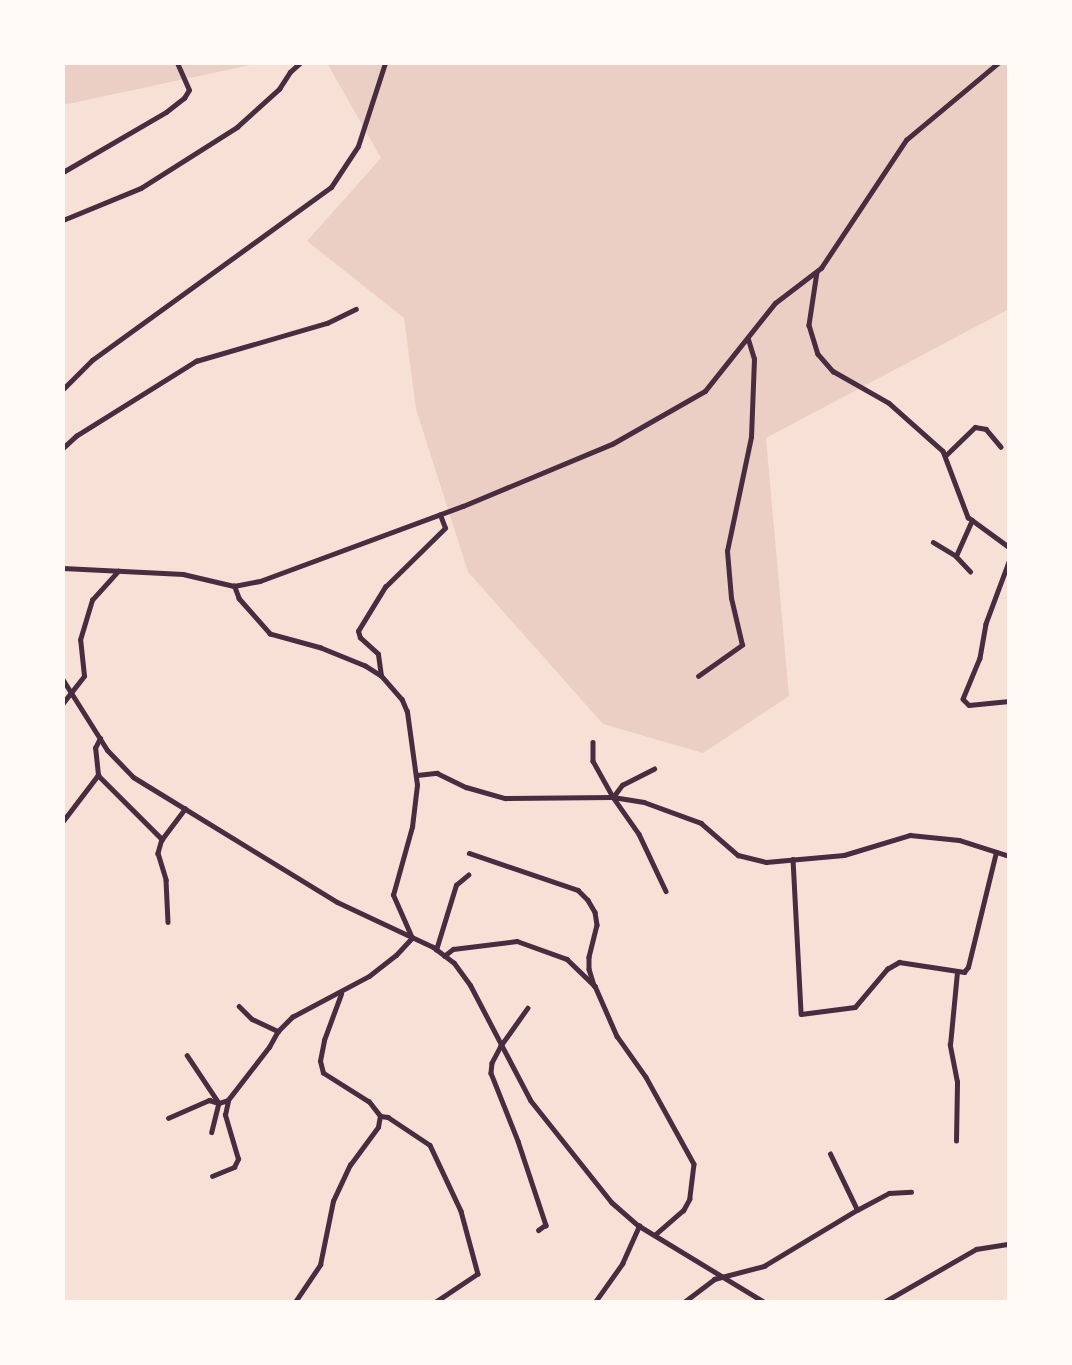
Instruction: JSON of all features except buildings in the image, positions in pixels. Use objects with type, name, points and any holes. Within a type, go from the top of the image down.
[{"type":"street","points":[[63,172],[184,99],[189,90],[177,63]]},
{"type":"street","points":[[63,220],[141,188],[237,127],[279,89],[290,72],[300,63]]},
{"type":"street","points":[[63,389],[92,360],[331,187],[358,146],[385,63]]},
{"type":"street","points":[[63,568],[183,573],[234,586],[260,581],[440,515],[612,444],[705,391],[775,303],[817,271],[906,140],[998,63]]},
{"type":"street","points":[[817,271],[809,325],[818,354],[833,371],[889,403],[946,456],[959,499],[972,520],[1009,547]]},
{"type":"street","points":[[63,448],[76,436],[196,361],[327,323],[356,309]]},
{"type":"street","points":[[698,676],[742,645],[732,607],[727,551],[751,437],[754,359],[748,338]]},
{"type":"street","points":[[946,456],[975,427],[986,429],[1001,447]]},
{"type":"street","points":[[381,676],[378,654],[360,638],[358,631],[385,587],[445,528],[440,515]]},
{"type":"street","points":[[956,556],[972,520]]},
{"type":"street","points":[[933,542],[956,556],[970,571]]},
{"type":"street","points":[[1009,562],[986,624],[980,658],[963,699],[969,705],[1009,701]]},
{"type":"street","points":[[63,703],[84,676],[80,640],[92,600],[118,571]]},
{"type":"street","points":[[234,586],[239,599],[270,634],[321,648],[381,676],[395,690],[407,712],[416,775],[412,827],[393,889],[394,899],[412,937]]},
{"type":"street","points":[[63,680],[100,738],[127,772],[337,902],[412,937],[444,956],[470,985],[530,1100],[611,1202],[639,1226],[764,1302]]},
{"type":"street","points":[[100,738],[95,748],[98,775],[162,839]]},
{"type":"street","points":[[593,743],[593,761],[612,797],[639,834],[666,891]]},
{"type":"street","points":[[612,797],[622,785],[654,769]]},
{"type":"street","points":[[416,775],[437,773],[466,788],[505,798],[612,797],[644,802],[701,823],[710,828],[729,850],[746,858],[766,862],[844,855],[910,835],[959,840],[1009,856]]},
{"type":"street","points":[[63,821],[98,775]]},
{"type":"street","points":[[168,922],[166,880],[158,853],[162,839],[185,809]]},
{"type":"street","points":[[793,859],[801,1014],[855,1007],[887,969],[899,962],[957,972],[968,967],[996,852]]},
{"type":"street","points":[[468,853],[578,890],[595,912],[597,925],[589,957],[589,969],[595,986],[617,1036],[646,1077],[694,1164],[690,1199],[684,1210],[655,1235]]},
{"type":"street","points":[[436,950],[456,886],[468,875]]},
{"type":"street","points":[[212,1175],[234,1167],[238,1159],[225,1115],[228,1100],[269,1047],[278,1031],[292,1017],[341,993],[389,961],[412,937]]},
{"type":"street","points":[[444,956],[453,949],[517,941],[567,959],[595,986]]},
{"type":"street","points":[[956,1142],[957,1082],[950,1045],[957,972]]},
{"type":"street","points":[[341,993],[324,1040],[320,1061],[323,1073],[369,1102],[380,1116],[388,1117],[430,1145],[461,1211],[478,1275],[436,1302]]},
{"type":"street","points":[[239,1006],[252,1019],[278,1031]]},
{"type":"street","points":[[528,1008],[501,1046],[492,1063],[491,1073],[518,1141],[546,1225],[538,1230]]},
{"type":"street","points":[[187,1055],[219,1103]]},
{"type":"street","points":[[168,1118],[209,1100],[219,1103],[228,1100]]},
{"type":"street","points":[[212,1132],[212,1122],[219,1103]]},
{"type":"street","points":[[295,1302],[320,1265],[333,1202],[350,1165],[378,1127],[380,1116]]},
{"type":"street","points":[[830,1154],[857,1210]]},
{"type":"street","points":[[684,1302],[723,1275],[764,1266],[857,1210],[889,1194],[911,1192]]},
{"type":"street","points":[[595,1302],[622,1264],[639,1226]]},
{"type":"street","points":[[884,1302],[975,1249],[1009,1244]]},
{"type":"shaded area","points":[[63,63],[259,63],[63,105]]},
{"type":"shaded area","points":[[327,63],[1009,63],[1009,309],[766,438],[789,696],[703,753],[603,724],[468,572],[416,409],[404,318],[307,241],[381,158]]}]
